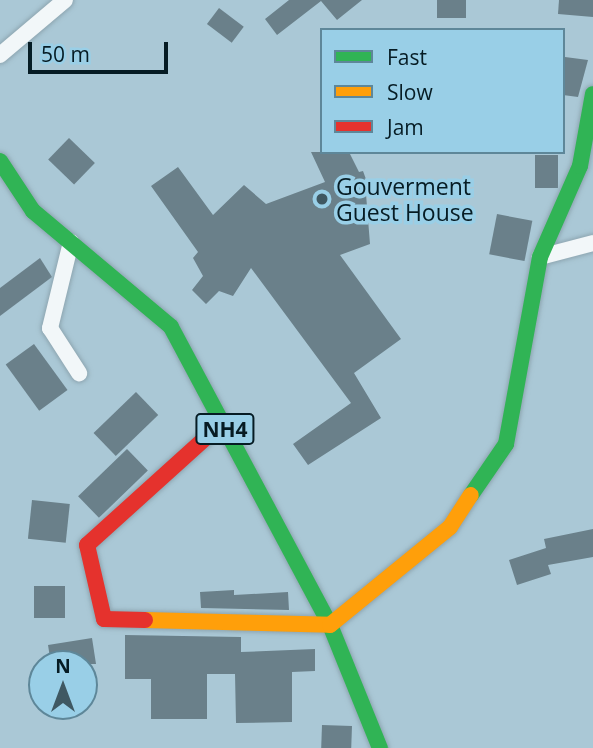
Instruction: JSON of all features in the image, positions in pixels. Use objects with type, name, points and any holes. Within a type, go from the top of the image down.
[{"type":"main road","points":[[222,423],[87,545],[103,619],[330,625],[450,527],[506,444],[540,257],[580,166],[593,94]]},
{"type":"main road","name":"NH4","points":[[0,161],[5,176],[33,211],[171,327],[330,625],[380,748]]},
{"type":"street","points":[[0,55],[65,0]]},
{"type":"street","points":[[71,242],[50,328],[79,373]]},
{"type":"street","points":[[540,257],[593,243]]},
{"type":"building","points":[[289,0],[362,0],[337,20],[321,1],[277,35],[265,19]]},
{"type":"building","points":[[437,0],[466,0],[466,18],[437,18]]},
{"type":"building","points":[[559,0],[593,0],[593,17],[558,14]]},
{"type":"building","points":[[219,8],[244,27],[232,43],[207,24]]},
{"type":"building","points":[[565,57],[588,60],[578,97],[565,95]]},
{"type":"building","points":[[69,138],[95,163],[74,185],[48,160]]},
{"type":"building","points":[[311,152],[350,154],[359,172],[363,171],[371,193],[366,194],[370,244],[340,255],[401,339],[354,373],[381,418],[308,465],[293,444],[351,403],[251,268],[233,296],[219,291],[206,304],[192,290],[203,276],[193,258],[198,252],[151,186],[178,167],[213,215],[244,185],[266,204],[325,182]]},
{"type":"building","points":[[535,155],[558,155],[558,188],[535,188]]},
{"type":"building","points":[[497,214],[532,221],[525,261],[489,254]]},
{"type":"building","points":[[40,258],[52,277],[0,316],[0,288]]},
{"type":"building","points":[[34,344],[68,390],[39,411],[6,365]]},
{"type":"building","points":[[136,392],[158,415],[116,456],[94,433]]},
{"type":"building","points":[[127,449],[148,471],[99,518],[78,496]]},
{"type":"building","points":[[32,500],[70,504],[66,543],[28,539]]},
{"type":"building","points":[[593,529],[593,557],[548,565],[551,574],[517,585],[509,560],[546,548],[544,539]]},
{"type":"building","points":[[34,586],[65,586],[65,618],[34,618]]},
{"type":"building","points":[[234,590],[234,595],[288,592],[289,610],[201,608],[200,592]]},
{"type":"building","points":[[125,635],[241,637],[241,652],[315,649],[315,671],[292,672],[292,722],[236,723],[235,674],[207,674],[207,719],[151,719],[151,679],[125,679]]},
{"type":"building","points":[[92,638],[94,650],[49,650],[48,645]]},
{"type":"building","points":[[322,725],[352,726],[351,748],[321,748]]},
{"type":"traffic: fast","points":[[471,495],[506,444],[540,257],[580,166],[593,94]]},
{"type":"traffic: fast","points":[[0,161],[33,211],[171,327],[330,625],[380,748]]},
{"type":"traffic: slow","points":[[145,620],[330,625],[450,527],[471,495]]},
{"type":"traffic: jam","points":[[145,620],[104,619],[87,545],[222,423]]},
{"type":"place","name":"Gouverment Guest House","points":[[322,199]]}]
